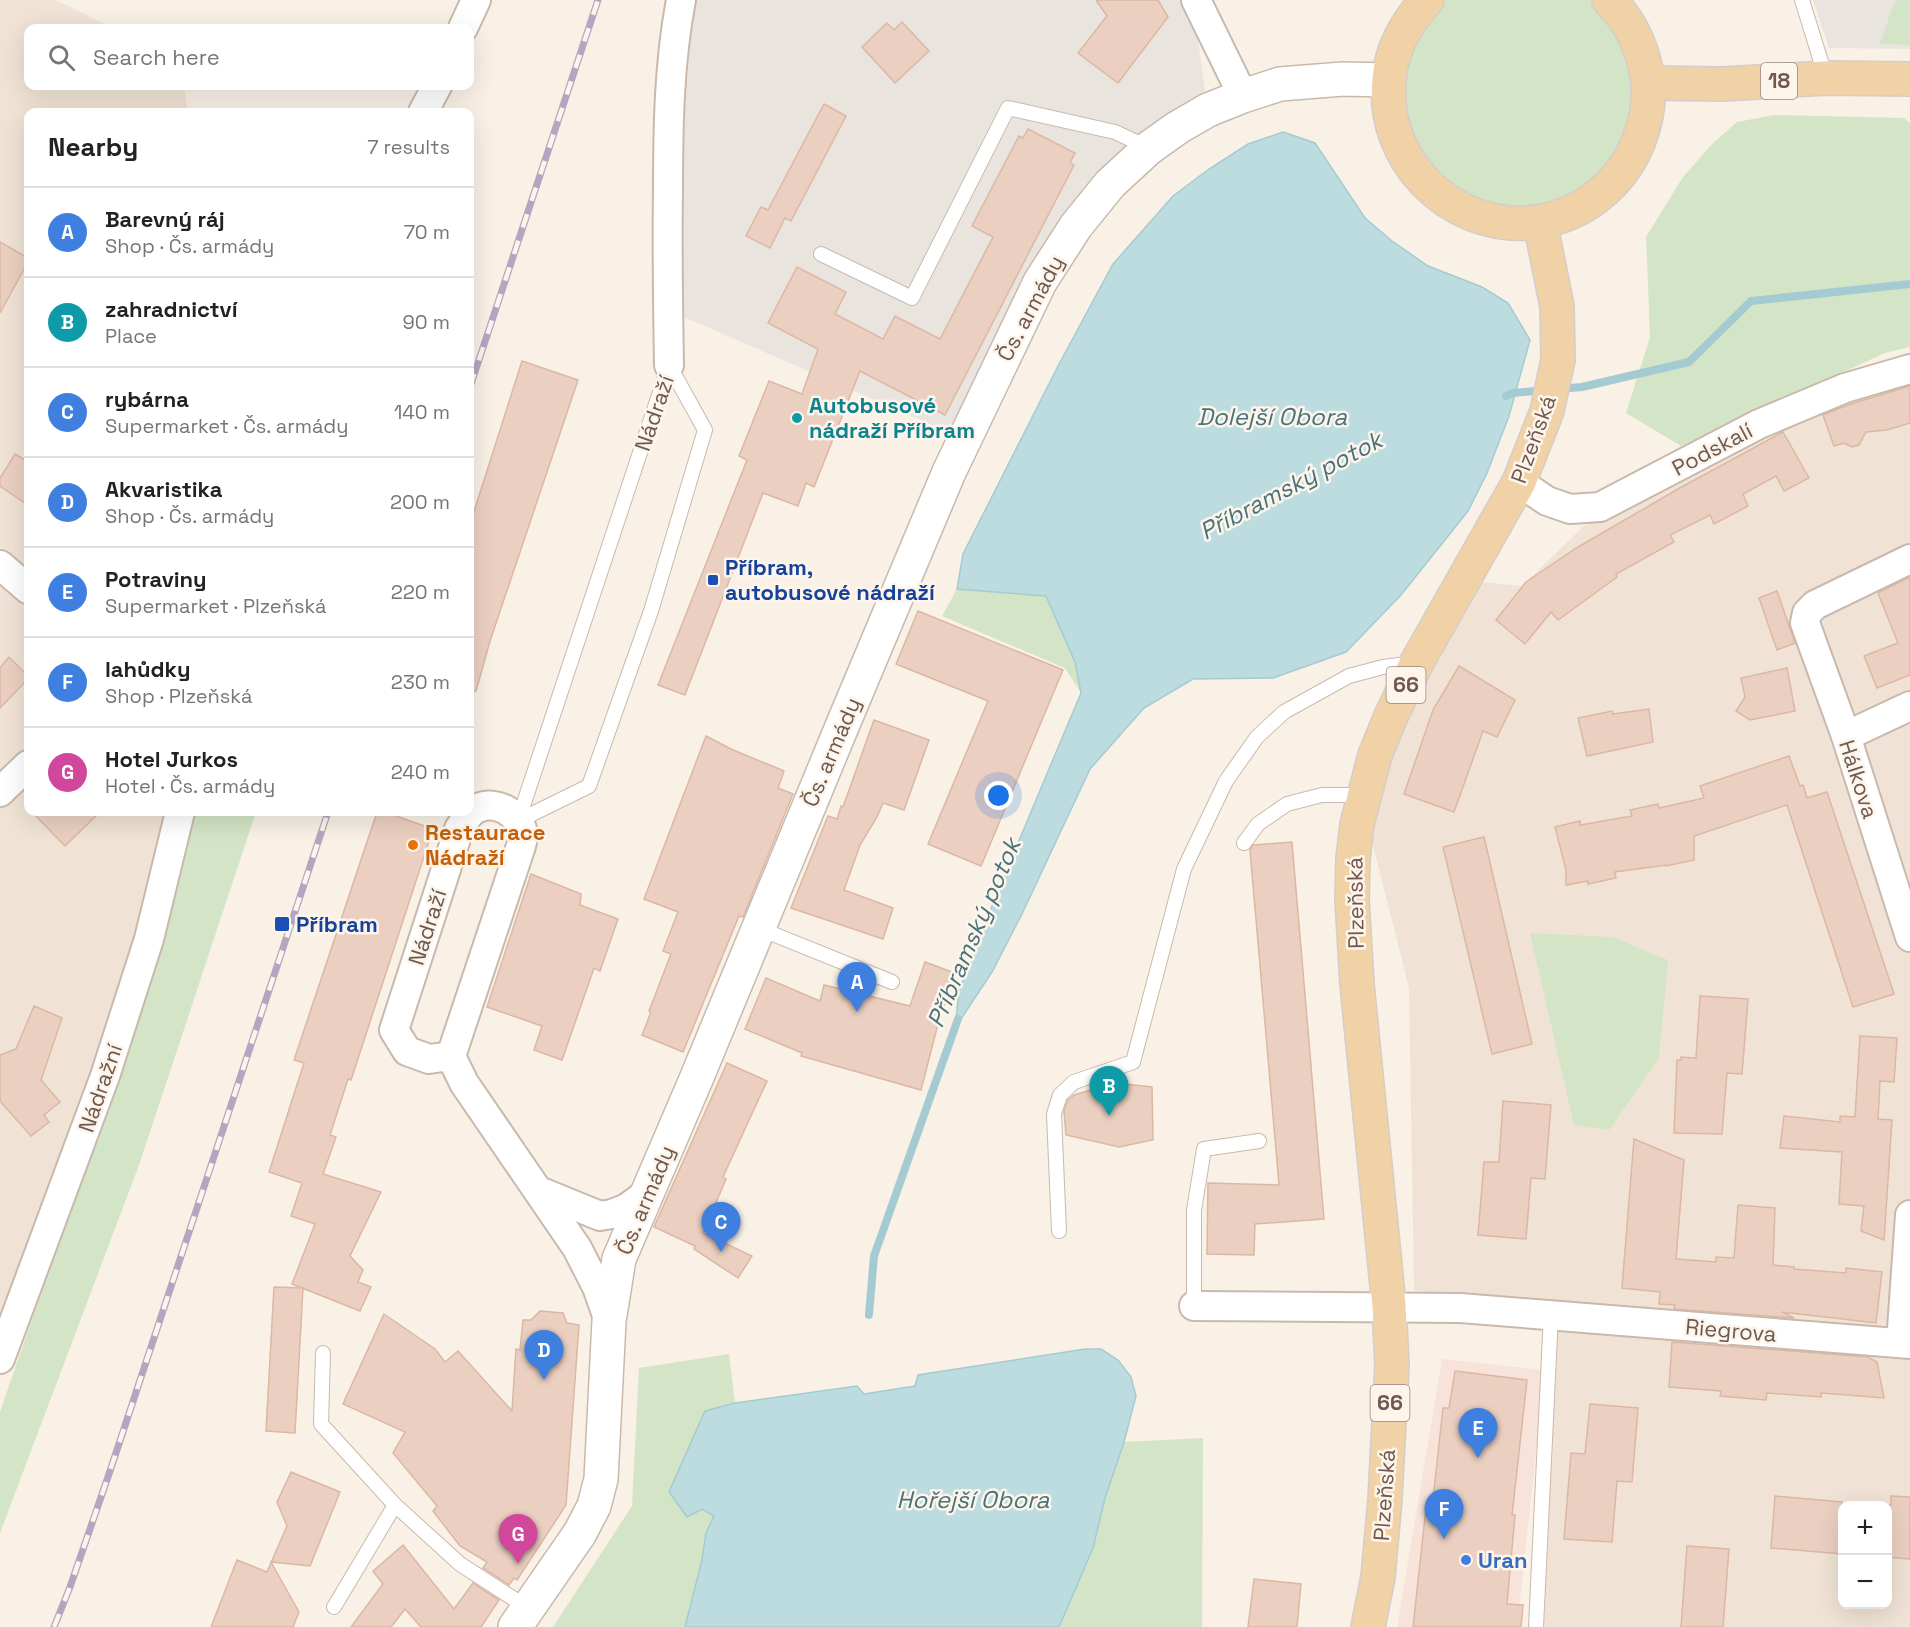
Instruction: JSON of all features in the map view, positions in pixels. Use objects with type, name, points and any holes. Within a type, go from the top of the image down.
[{"type":"main road","points":[[1427,0],[1415,13],[1402,34],[1393,56],[1388,104],[1392,127],[1401,150],[1413,170],[1429,188],[1449,203],[1470,214],[1493,221],[1516,224],[1540,222],[1586,205],[1605,191],[1634,153],[1643,131],[1648,107],[1648,83],[1637,40],[1626,20],[1608,0]]},
{"type":"main road","name":"18","points":[[1648,83],[1723,84],[1826,78],[1910,79]]},
{"type":"main road","name":"Plzeňská","points":[[1368,1627],[1378,1578],[1385,1499],[1392,1365],[1389,1306],[1357,984],[1352,899],[1357,824],[1375,755],[1387,726],[1417,662],[1519,482],[1547,411],[1558,360],[1557,306],[1540,222]]},
{"type":"street","points":[[465,24],[476,0]]},
{"type":"street","points":[[669,365],[667,272],[670,104],[674,40],[681,0]]},
{"type":"street","points":[[1196,0],[1243,96]]},
{"type":"street","name":"Čs. armády","points":[[522,1618],[580,1533],[594,1506],[601,1479],[609,1321],[619,1258],[758,928],[842,709],[949,472],[1040,282],[1076,226],[1110,184],[1149,148],[1192,119],[1243,96],[1280,84],[1343,78],[1389,80]]},
{"type":"street","points":[[425,108],[435,90]]},
{"type":"street","name":"Podskalí","points":[[1519,482],[1546,501],[1570,509],[1600,507],[1759,424],[1845,388],[1910,369]]},
{"type":"street","name":"Hálkova","points":[[1910,559],[1815,605],[1807,613],[1805,622],[1846,736],[1910,937]]},
{"type":"street","points":[[0,565],[24,586]]},
{"type":"street","points":[[1846,736],[1910,706]]},
{"type":"street","points":[[0,792],[24,769]]},
{"type":"street","name":"Nádraží","points":[[467,816],[456,840],[394,1030],[407,1051],[429,1059],[450,1056],[524,834],[512,813],[502,807],[490,805],[474,810]]},
{"type":"street","name":"Nádražní","points":[[0,1359],[105,1076],[149,939],[179,816]]},
{"type":"street","points":[[450,1056],[464,1083],[588,1267],[609,1321]]},
{"type":"street","points":[[538,1191],[600,1216],[627,1208],[646,1194]]},
{"type":"street","points":[[1906,1344],[1910,1215]]},
{"type":"street","name":"Riegrova","points":[[1194,1306],[1460,1308],[1906,1344]]},
{"type":"lane","points":[[1802,0],[1826,78]]},
{"type":"lane","points":[[821,254],[912,298],[1008,108],[1115,132],[1149,148]]},
{"type":"lane","name":"Nádraží","points":[[518,821],[589,786],[651,611],[705,430],[669,365]]},
{"type":"lane","name":"Nádraží","points":[[518,821],[669,365]]},
{"type":"lane","points":[[919,504],[949,472]]},
{"type":"lane","points":[[1059,1231],[1054,1114],[1060,1095],[1074,1082],[1133,1062],[1184,869],[1226,780],[1257,737],[1284,712],[1349,676],[1383,667],[1417,662]]},
{"type":"lane","points":[[1244,843],[1258,824],[1287,804],[1322,795],[1364,795]]},
{"type":"lane","points":[[758,928],[892,982]]},
{"type":"lane","points":[[1194,1306],[1194,1210],[1204,1149],[1259,1141]]},
{"type":"lane","points":[[1536,1627],[1551,1314]]},
{"type":"lane","points":[[323,1353],[321,1424],[395,1505],[522,1618]]},
{"type":"lane","points":[[334,1607],[395,1505]]},
{"type":"shaded area","points":[[0,0],[56,0],[105,24],[24,24],[24,90],[185,90],[187,108],[24,108],[24,816],[179,816],[149,939],[0,1376]]},
{"type":"shaded area","points":[[697,0],[1191,0],[1205,91],[1170,114],[1044,247],[948,432],[684,317],[679,182],[691,34]]},
{"type":"shaded area","points":[[1813,0],[1910,0],[1910,49],[1829,48]]},
{"type":"shaded area","points":[[1910,374],[1910,1627],[1535,1627],[1551,1311],[1414,1290],[1409,988],[1369,829],[1377,774],[1472,581],[1522,586],[1584,526],[1774,423]]},
{"type":"shaded area","points":[[1442,1359],[1545,1370],[1517,1627],[1397,1627]]},
{"type":"green space","points":[[1446,0],[1590,0],[1610,19],[1631,58],[1636,102],[1614,163],[1563,203],[1498,210],[1440,182],[1405,127],[1403,65],[1433,11]]},
{"type":"green space","points":[[1898,0],[1910,0],[1910,45],[1880,44],[1893,5]]},
{"type":"green space","points":[[1774,115],[1904,118],[1910,123],[1910,347],[1885,353],[1681,446],[1626,413],[1650,337],[1646,237],[1683,177],[1712,144],[1737,122]]},
{"type":"green space","points":[[957,589],[1046,596],[1075,662],[1081,693],[1065,668],[942,616]]},
{"type":"green space","points":[[194,816],[255,816],[139,1165],[0,1533],[0,1412],[165,934]]},
{"type":"green space","points":[[1530,933],[1612,937],[1668,960],[1659,1058],[1609,1130],[1574,1125]]},
{"type":"green space","points":[[729,1354],[735,1403],[705,1411],[702,1509],[714,1515],[706,1533],[702,1560],[685,1627],[553,1627],[632,1506],[639,1368]]},
{"type":"green space","points":[[1203,1438],[1202,1627],[1059,1627],[1093,1548],[1105,1498],[1124,1442]]},
{"type":"water","name":"Dolejší Obora","points":[[1283,132],[1315,143],[1365,218],[1392,241],[1428,266],[1482,287],[1508,303],[1530,340],[1509,416],[1487,473],[1468,511],[1401,595],[1346,652],[1273,678],[1193,679],[1144,708],[1090,769],[1022,914],[992,972],[955,1028],[959,991],[999,888],[1081,693],[1075,662],[1046,596],[957,589],[963,554],[1058,366],[1113,264],[1173,196],[1248,144]]},
{"type":"water","name":"Hořejší Obora","points":[[1085,1349],[1101,1349],[1118,1360],[1131,1377],[1136,1396],[1124,1442],[1105,1498],[1093,1548],[1059,1627],[685,1627],[702,1560],[706,1533],[714,1516],[702,1509],[687,1517],[669,1492],[705,1411],[735,1403],[857,1386],[864,1394],[915,1386],[918,1375]]},
{"type":"building","points":[[1096,0],[1158,0],[1168,17],[1118,83],[1078,53],[1107,16]]},
{"type":"building","points":[[902,22],[929,51],[895,83],[862,47],[887,23],[894,30]]},
{"type":"building","points":[[824,104],[846,116],[791,221],[785,218],[770,248],[746,236],[761,207],[768,210]]},
{"type":"building","points":[[1028,129],[1075,153],[1070,163],[1074,165],[945,415],[860,371],[814,487],[806,483],[798,506],[763,493],[685,695],[658,685],[747,460],[739,456],[769,381],[802,394],[818,349],[768,323],[797,267],[846,292],[835,314],[883,339],[895,316],[940,339],[993,237],[972,226],[1019,136],[1023,138]]},
{"type":"building","points":[[0,242],[24,256],[24,269],[0,313]]},
{"type":"building","points":[[522,361],[578,380],[490,641],[476,691],[474,691],[474,511]]},
{"type":"building","points":[[1910,386],[1910,423],[1887,430],[1866,432],[1859,445],[1852,447],[1844,443],[1834,446],[1823,415]]},
{"type":"building","points":[[1783,432],[1809,478],[1784,491],[1776,476],[1743,494],[1748,506],[1714,524],[1710,515],[1670,535],[1674,542],[1616,574],[1617,577],[1558,620],[1551,612],[1525,644],[1496,620],[1526,582],[1578,547]]},
{"type":"building","points":[[15,454],[24,460],[24,502],[0,486],[0,478]]},
{"type":"building","points":[[1910,577],[1910,675],[1877,688],[1864,656],[1898,643],[1878,593]]},
{"type":"building","points":[[1777,591],[1795,643],[1777,650],[1759,598]]},
{"type":"building","points":[[918,611],[1063,670],[981,866],[928,844],[988,701],[896,664]]},
{"type":"building","points":[[9,657],[24,672],[24,683],[0,708],[0,668]]},
{"type":"building","points":[[1459,666],[1515,700],[1497,737],[1483,731],[1454,812],[1404,794],[1433,710]]},
{"type":"building","points":[[1787,668],[1795,711],[1750,720],[1736,711],[1745,697],[1741,678]]},
{"type":"building","points":[[1649,709],[1653,742],[1587,756],[1578,718],[1612,711],[1613,714]]},
{"type":"building","points":[[874,720],[929,740],[904,810],[883,803],[860,845],[844,890],[893,908],[883,939],[791,908],[828,816],[837,819],[841,806],[843,807]]},
{"type":"building","points":[[706,736],[784,771],[778,788],[793,794],[743,917],[739,916],[683,1052],[642,1035],[671,954],[663,951],[678,912],[644,899]]},
{"type":"building","points":[[1789,756],[1807,798],[1827,792],[1894,994],[1853,1007],[1787,805],[1694,836],[1694,860],[1615,872],[1616,878],[1588,884],[1588,881],[1566,885],[1566,870],[1555,827],[1580,821],[1580,825],[1632,816],[1630,810],[1658,804],[1659,808],[1704,798],[1700,786]]},
{"type":"building","points":[[36,816],[96,816],[65,846]]},
{"type":"building","points":[[376,816],[396,816],[433,829],[351,1080],[348,1079],[330,1135],[336,1137],[323,1174],[381,1192],[350,1256],[363,1270],[358,1282],[371,1287],[360,1311],[292,1284],[315,1224],[291,1216],[302,1183],[269,1172],[304,1063],[294,1060]]},
{"type":"building","points":[[1484,837],[1532,1044],[1492,1054],[1443,847]]},
{"type":"building","points":[[1292,842],[1324,1219],[1255,1224],[1254,1255],[1207,1254],[1208,1183],[1279,1185],[1250,850],[1253,845]]},
{"type":"building","points":[[531,874],[581,894],[580,905],[618,919],[600,971],[594,968],[562,1060],[534,1050],[542,1026],[487,1007]]},
{"type":"building","points":[[925,962],[955,973],[938,1024],[921,1090],[801,1056],[802,1053],[745,1029],[766,978],[820,1001],[824,985],[910,1006]]},
{"type":"building","points":[[1700,996],[1748,999],[1742,1074],[1727,1073],[1722,1134],[1674,1133],[1677,1060],[1681,1060],[1681,1057],[1696,1058]]},
{"type":"building","points":[[34,1006],[62,1018],[41,1080],[60,1102],[44,1115],[49,1122],[31,1136],[0,1101],[0,1055],[16,1049]]},
{"type":"building","points":[[1860,1036],[1897,1038],[1894,1082],[1880,1081],[1878,1119],[1892,1120],[1884,1240],[1861,1231],[1864,1206],[1839,1204],[1842,1152],[1780,1148],[1784,1116],[1840,1122],[1840,1116],[1855,1117]]},
{"type":"building","points":[[727,1063],[767,1081],[723,1177],[726,1179],[703,1233],[752,1256],[738,1278],[694,1249],[695,1246],[654,1227]]},
{"type":"building","points":[[1115,1083],[1152,1087],[1153,1140],[1119,1147],[1066,1135],[1064,1111],[1068,1100],[1074,1095]]},
{"type":"building","points":[[1503,1101],[1551,1105],[1545,1179],[1531,1178],[1526,1239],[1478,1235],[1484,1162],[1499,1162]]},
{"type":"building","points":[[1634,1139],[1684,1160],[1676,1259],[1716,1262],[1716,1257],[1734,1258],[1738,1205],[1775,1208],[1773,1265],[1846,1273],[1846,1268],[1882,1272],[1876,1323],[1782,1312],[1794,1318],[1674,1309],[1675,1305],[1659,1304],[1660,1292],[1622,1288]]},
{"type":"building","points":[[274,1287],[303,1288],[295,1433],[266,1431]]},
{"type":"building","points":[[540,1311],[563,1313],[567,1323],[579,1325],[566,1505],[517,1580],[514,1578],[509,1585],[483,1568],[487,1562],[460,1546],[433,1511],[437,1506],[393,1453],[405,1432],[343,1404],[384,1314],[435,1349],[445,1362],[458,1351],[512,1411],[516,1349],[520,1350],[523,1320],[531,1320]]},
{"type":"building","points":[[1672,1342],[1868,1357],[1877,1362],[1884,1398],[1821,1393],[1821,1397],[1767,1393],[1766,1400],[1720,1396],[1721,1391],[1669,1387]]},
{"type":"building","points":[[1455,1371],[1527,1380],[1512,1515],[1515,1515],[1507,1604],[1523,1605],[1521,1627],[1413,1627],[1426,1508],[1432,1508],[1443,1408],[1449,1408]]},
{"type":"building","points":[[1590,1404],[1638,1408],[1632,1482],[1617,1481],[1612,1542],[1564,1539],[1571,1453],[1585,1454]]},
{"type":"building","points":[[291,1472],[340,1492],[310,1566],[271,1562],[287,1526],[277,1502]]},
{"type":"building","points":[[1775,1496],[1838,1502],[1838,1554],[1771,1548]]},
{"type":"building","points":[[1891,1496],[1910,1497],[1910,1559],[1892,1557]]},
{"type":"building","points":[[403,1545],[454,1609],[473,1583],[499,1600],[481,1627],[421,1627],[405,1609],[391,1627],[351,1627],[383,1584],[373,1571]]},
{"type":"building","points":[[1687,1546],[1729,1549],[1723,1627],[1681,1627]]},
{"type":"building","points":[[237,1560],[267,1572],[271,1562],[299,1612],[293,1627],[211,1627]]},
{"type":"building","points":[[1254,1579],[1301,1584],[1297,1627],[1248,1627]]},
{"type":"waterway","name":"Příbramský potok","points":[[1559,389],[1582,387],[1689,362],[1751,301],[1910,284]]},
{"type":"waterway","name":"Příbramský potok","points":[[1506,396],[1513,393],[1545,390]]},
{"type":"waterway","name":"Příbramský potok","points":[[869,1315],[874,1256],[958,1019]]},
{"type":"railway","points":[[474,375],[598,0]]},
{"type":"railway","points":[[54,1627],[110,1471],[327,816]]},
{"type":"place","name":"Autobusové nádraží Příbram","points":[[797,418]]},
{"type":"place","name":"Příbram, autobusové nádraží","points":[[713,580]]},
{"type":"place","name":"Restaurace Nádraží","points":[[413,845]]},
{"type":"place","name":"Příbram","points":[[282,924]]},
{"type":"place","name":"Barevný ráj","points":[[857,1012]]},
{"type":"place","name":"zahradnictví","points":[[1109,1116]]},
{"type":"place","name":"rybárna","points":[[721,1252]]},
{"type":"place","name":"Akvaristika","points":[[544,1380]]},
{"type":"place","name":"Potraviny","points":[[1478,1458]]},
{"type":"place","name":"lahůdky","points":[[1444,1539]]},
{"type":"place","name":"Uran","points":[[1466,1560]]},
{"type":"place","name":"Hotel Jurkos","points":[[518,1564]]}]
